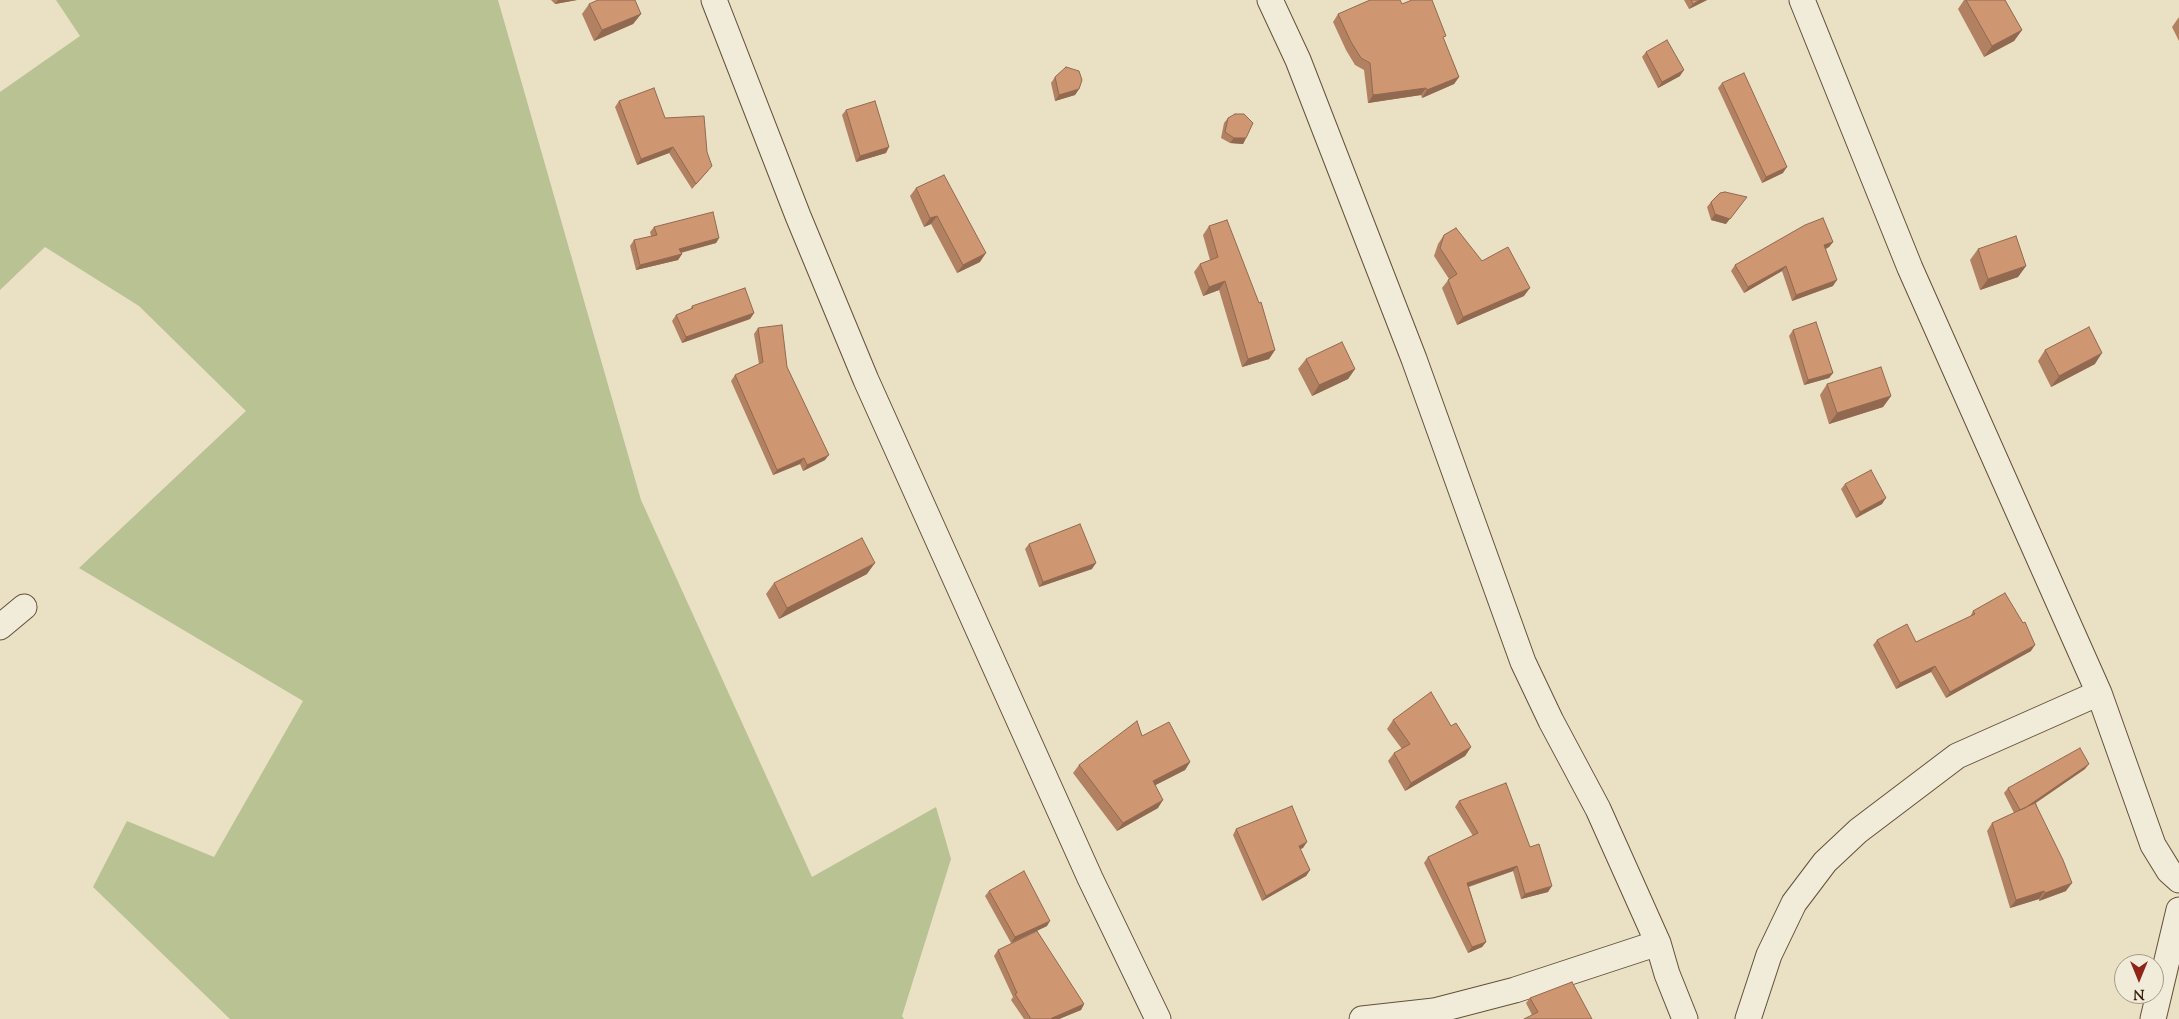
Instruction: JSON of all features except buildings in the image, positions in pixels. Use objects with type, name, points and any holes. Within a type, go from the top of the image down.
[{"type":"street","points":[[714,0],[798,216],[866,380],[1090,878],[1158,1019]]},
{"type":"street","points":[[1270,0],[1298,60],[1414,359],[1523,662],[1551,721],[1598,809],[1658,943],[1686,1019]]},
{"type":"street","points":[[1802,0],[1910,268],[2098,693],[2153,846],[2169,871],[2179,880]]},
{"type":"street","points":[[0,626],[24,607]]},
{"type":"street","points":[[1748,1019],[1769,955],[1794,903],[1824,862],[1858,831],[1957,756],[2098,693]]},
{"type":"street","points":[[2153,1019],[2179,910]]},
{"type":"street","points":[[1362,1019],[1434,1011],[1515,990],[1658,943]]},
{"type":"green space","points":[[56,0],[498,0],[641,500],[812,877],[936,807],[951,859],[902,1016],[904,1019],[230,1019],[93,887],[127,821],[214,857],[303,701],[79,568],[246,411],[139,306],[45,247],[0,290],[0,92],[80,36]]}]
